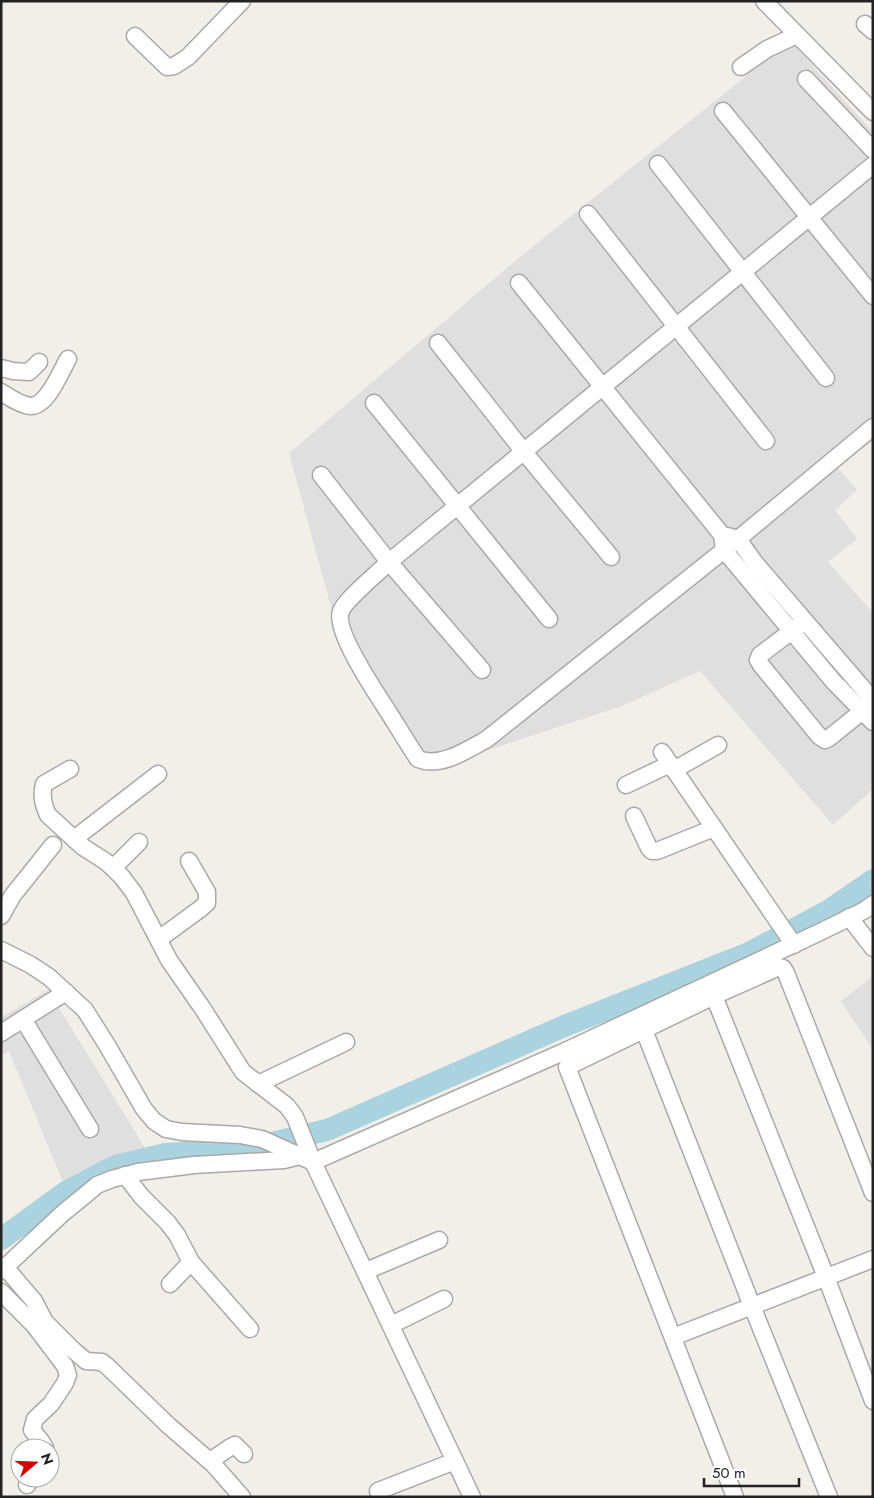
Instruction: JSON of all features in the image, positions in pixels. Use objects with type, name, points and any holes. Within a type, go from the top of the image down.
[{"type":"street","points":[[134,36],[167,67],[174,66],[188,57],[242,1]]},
{"type":"street","points":[[764,1],[873,112]]},
{"type":"street","points":[[741,67],[767,49],[797,35]]},
{"type":"street","points":[[806,78],[873,150]]},
{"type":"street","points":[[723,111],[873,296]]},
{"type":"street","points":[[658,164],[826,378]]},
{"type":"street","points":[[873,165],[389,562],[341,610],[340,617],[345,636],[364,674],[418,759],[425,762],[433,762],[448,758],[487,739],[728,541],[873,427]]},
{"type":"street","points":[[588,214],[766,441]]},
{"type":"street","points":[[519,283],[798,626],[870,709],[825,740],[819,736],[758,660],[760,655],[798,626]]},
{"type":"street","points":[[438,344],[611,557]]},
{"type":"street","points":[[1,392],[28,406],[37,405],[46,398],[68,359]]},
{"type":"street","points":[[1,368],[29,372],[39,362]]},
{"type":"street","points":[[374,404],[549,620]]},
{"type":"street","points":[[321,475],[389,562],[482,670]]},
{"type":"street","points":[[626,785],[669,762],[718,745]]},
{"type":"street","points":[[669,762],[792,942]]},
{"type":"street","points":[[70,769],[46,782],[43,788],[42,795],[48,815],[74,839],[122,877],[134,892],[169,960],[243,1072],[287,1106],[295,1117],[300,1129],[303,1154],[366,1272],[472,1497]]},
{"type":"street","points":[[74,839],[158,774]]},
{"type":"street","points":[[634,816],[652,851],[657,851],[714,828]]},
{"type":"street","points":[[113,868],[140,842]]},
{"type":"street","points":[[1,916],[13,895],[53,845]]},
{"type":"street","points":[[159,939],[207,903],[207,892],[190,861]]},
{"type":"street","points":[[242,1497],[210,1461],[168,1425],[107,1366],[102,1362],[86,1361],[72,1349],[45,1322],[34,1301],[3,1269],[63,1213],[97,1185],[138,1172],[194,1165],[284,1160],[303,1154],[561,1053],[873,904]]},
{"type":"street","points":[[849,917],[873,948]]},
{"type":"street","points":[[1,950],[49,977],[85,1010],[144,1109],[154,1121],[166,1129],[182,1132],[240,1135],[262,1139],[303,1154]]},
{"type":"street","points":[[735,1497],[566,1067],[714,996],[779,967],[783,968],[873,1192]]},
{"type":"street","points":[[1,1033],[66,992]]},
{"type":"street","points":[[714,996],[826,1277],[873,1401]]},
{"type":"street","points":[[24,1019],[90,1129]]},
{"type":"street","points":[[644,1030],[828,1497]]},
{"type":"street","points":[[258,1084],[346,1042]]},
{"type":"street","points":[[125,1175],[141,1196],[173,1229],[192,1262],[250,1329]]},
{"type":"street","points":[[366,1272],[439,1240]]},
{"type":"street","points":[[672,1337],[873,1259]]},
{"type":"street","points":[[170,1284],[192,1262]]},
{"type":"street","points":[[1,1292],[34,1325],[65,1366],[68,1374],[65,1383],[51,1404],[35,1418],[32,1430],[39,1438]]},
{"type":"street","points":[[391,1325],[444,1299]]},
{"type":"street","points":[[210,1461],[235,1445],[244,1454]]},
{"type":"street","points":[[378,1491],[456,1461]]},
{"type":"shaded area","points":[[790,41],[873,132],[873,440],[838,468],[857,490],[835,510],[857,539],[828,562],[873,613],[873,789],[833,825],[700,671],[622,706],[422,772],[358,675],[331,607],[289,453],[520,257]]},
{"type":"shaded area","points":[[873,976],[873,1050],[841,1001]]},
{"type":"shaded area","points":[[52,987],[71,1001],[59,1008],[147,1151],[115,1155],[63,1182],[9,1051],[1,1055],[1,1018]]},
{"type":"waterway","points":[[1,1239],[66,1192],[115,1166],[166,1154],[250,1148],[327,1130],[562,1027],[749,953],[828,911],[873,880]]}]
